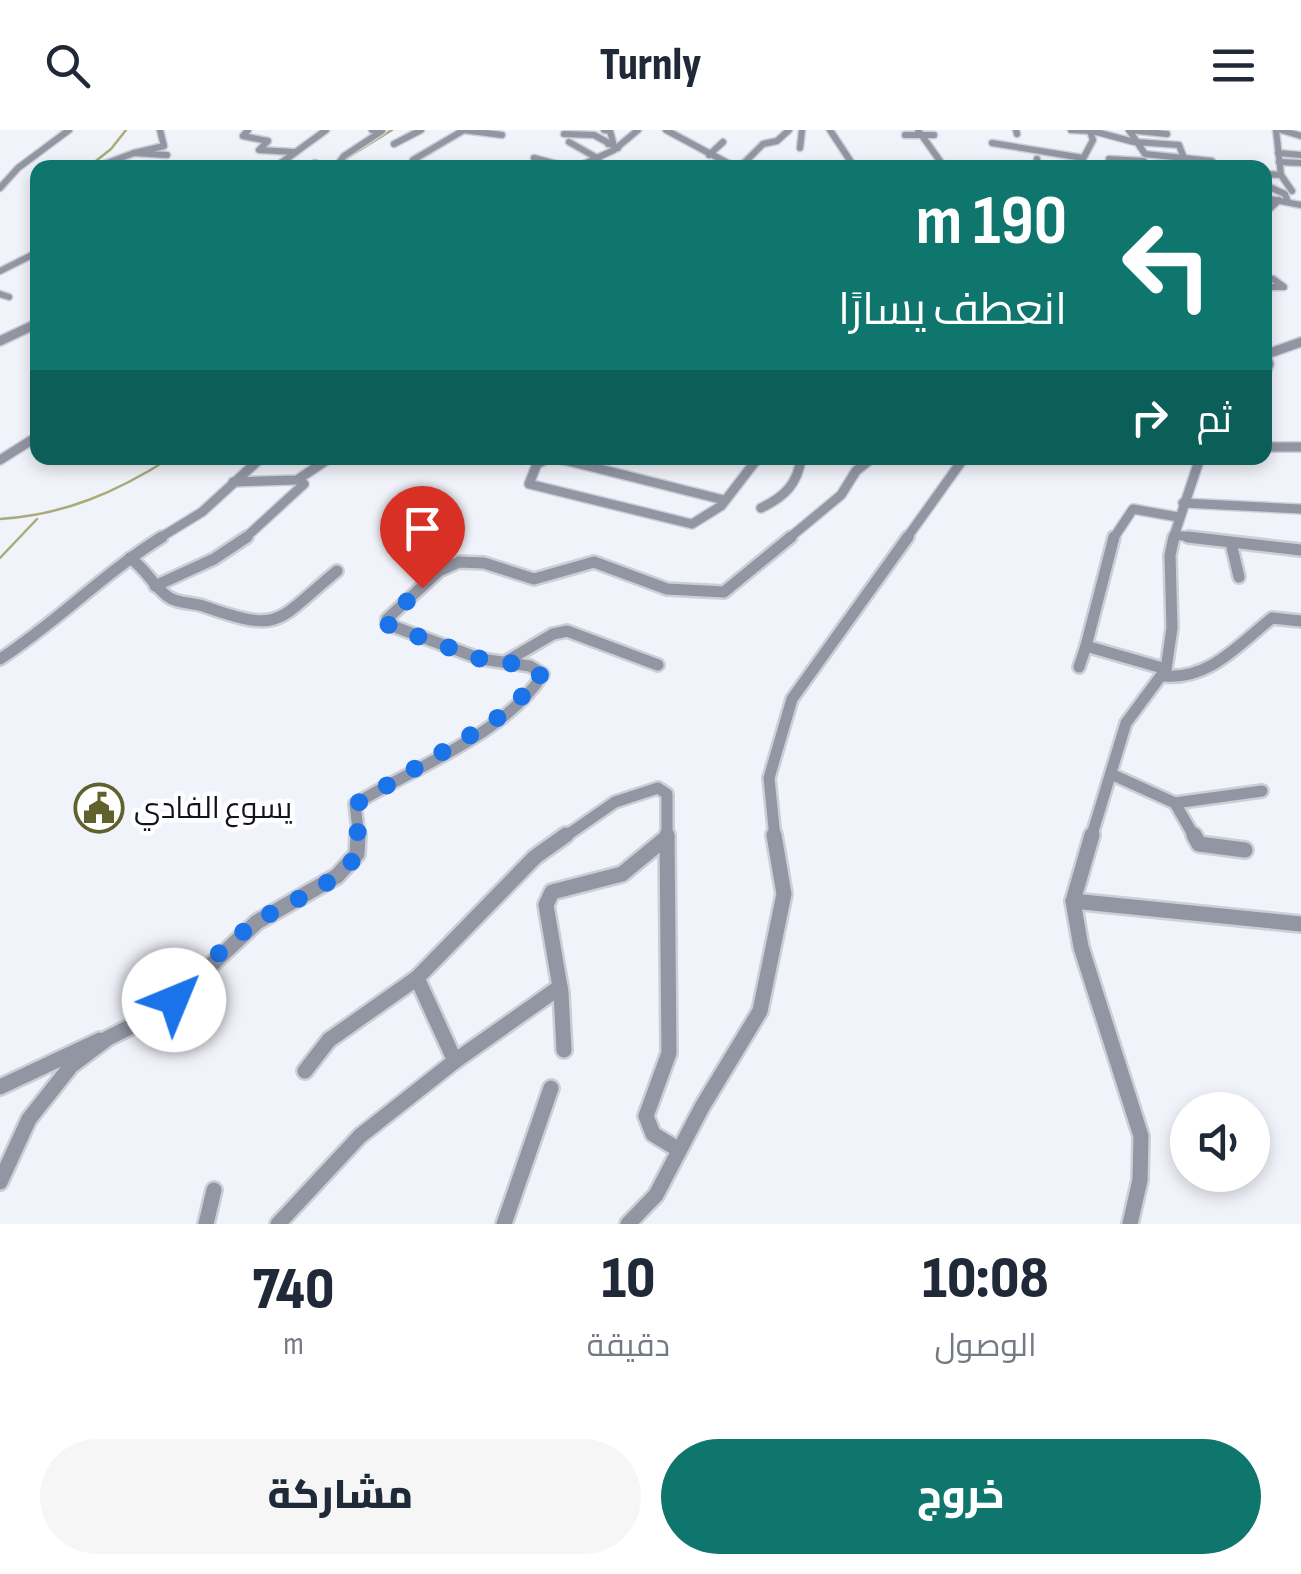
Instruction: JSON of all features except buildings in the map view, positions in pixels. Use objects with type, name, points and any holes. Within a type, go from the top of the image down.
[{"type":"street","points":[[0,188],[18,168],[69,130]]},
{"type":"street","points":[[108,160],[164,146],[160,130]]},
{"type":"street","points":[[248,130],[243,136],[268,141],[259,150],[294,152]]},
{"type":"street","points":[[313,130],[324,131]]},
{"type":"street","points":[[341,160],[382,131],[372,130]]},
{"type":"street","points":[[394,144],[421,130]]},
{"type":"street","points":[[417,160],[464,130],[502,135]]},
{"type":"street","points":[[580,130],[618,148]]},
{"type":"street","points":[[604,130],[612,138],[613,142],[608,144]]},
{"type":"street","points":[[594,160],[618,148],[638,130]]},
{"type":"street","points":[[666,130],[720,160]]},
{"type":"street","points":[[746,160],[764,143],[777,141],[788,130]]},
{"type":"street","points":[[800,148],[802,130]]},
{"type":"street","points":[[830,130],[850,160]]},
{"type":"street","points":[[1071,130],[1179,145],[1184,158]]},
{"type":"street","points":[[1001,134],[999,141],[991,145],[1083,158],[1093,142],[1089,130]]},
{"type":"street","points":[[1292,190],[1282,175],[1278,158],[1278,130],[1301,136]]},
{"type":"street","points":[[284,160],[324,131]]},
{"type":"street","points":[[921,132],[940,160]]},
{"type":"street","points":[[564,134],[594,136]]},
{"type":"street","points":[[905,134],[934,135]]},
{"type":"street","points":[[1131,136],[1167,134]]},
{"type":"street","points":[[1131,136],[1146,160]]},
{"type":"street","points":[[569,142],[598,159]]},
{"type":"street","points":[[709,155],[723,142]]},
{"type":"street","points":[[1047,145],[1058,146],[1058,154]]},
{"type":"street","points":[[134,154],[167,155]]},
{"type":"street","points":[[1278,158],[1301,154]]},
{"type":"street","points":[[534,158],[541,160]]},
{"type":"street","points":[[1278,158],[1301,163]]},
{"type":"street","points":[[1109,159],[1212,160]]},
{"type":"street","points":[[0,167],[18,168]]},
{"type":"street","points":[[1272,174],[1282,175]]},
{"type":"street","points":[[1272,195],[1301,205]]},
{"type":"street","points":[[1272,206],[1281,198]]},
{"type":"street","points":[[0,271],[30,256]]},
{"type":"street","points":[[1272,287],[1284,288],[1273,278]]},
{"type":"street","points":[[0,340],[30,327]]},
{"type":"street","points":[[1272,351],[1301,342]]},
{"type":"street","points":[[0,460],[30,441]]},
{"type":"street","points":[[1272,446],[1301,447]]},
{"type":"street","points":[[0,658],[52,626],[130,558],[202,512],[253,465]]},
{"type":"street","points":[[233,482],[300,479],[320,465]]},
{"type":"street","points":[[538,465],[529,484],[685,523],[702,521],[753,465]]},
{"type":"street","points":[[584,465],[691,488],[724,500]]},
{"type":"street","points":[[761,508],[792,488],[800,465]]},
{"type":"street","points":[[0,1182],[19,1136],[60,1077],[104,1040],[164,1009],[246,930],[315,892],[352,861],[360,850],[352,818],[356,804],[494,721],[543,678],[530,666],[481,659],[389,626],[387,619],[439,571],[464,561],[534,579],[594,562],[667,590],[724,592],[841,495],[863,465]]},
{"type":"street","points":[[628,1224],[656,1195],[678,1150],[756,1022],[771,974],[784,894],[770,810],[769,778],[792,698],[959,465]]},
{"type":"street","points":[[1130,1224],[1140,1180],[1141,1136],[1081,947],[1073,901],[1076,880],[1126,723],[1165,672],[1172,628],[1170,556],[1178,517],[1198,465]]},
{"type":"street","points":[[155,586],[214,558],[256,532],[304,484],[300,479]]},
{"type":"street","points":[[1184,503],[1301,509]]},
{"type":"street","points":[[1078,667],[1110,542],[1121,517],[1133,509],[1178,517]]},
{"type":"street","points":[[1174,536],[1301,550]]},
{"type":"street","points":[[1231,542],[1239,577]]},
{"type":"street","points":[[130,558],[149,572],[155,586],[180,603],[200,605],[236,620],[266,624],[278,620],[337,572]]},
{"type":"street","points":[[1086,646],[1165,672],[1190,674],[1212,666],[1272,618],[1282,616],[1301,621]]},
{"type":"street","points":[[504,662],[553,634],[566,631],[658,664]]},
{"type":"street","points":[[1111,774],[1175,804],[1199,844],[1245,850]]},
{"type":"street","points":[[305,1071],[329,1040],[418,978],[536,857],[615,802],[646,788],[663,789],[669,1052],[646,1116],[654,1134],[678,1150]]},
{"type":"street","points":[[1175,804],[1262,790]]},
{"type":"street","points":[[564,1050],[560,986],[546,904],[552,892],[583,888],[616,877],[635,866],[648,848],[667,837]]},
{"type":"street","points":[[1073,901],[1301,924]]},
{"type":"street","points":[[418,978],[455,1062]]},
{"type":"street","points":[[278,1224],[336,1157],[455,1062],[560,986]]},
{"type":"street","points":[[0,1087],[96,1040],[104,1040]]},
{"type":"street","points":[[504,1224],[551,1088]]},
{"type":"street","points":[[206,1224],[214,1190]]},
{"type":"waterway","points":[[97,160],[126,130]]},
{"type":"waterway","points":[[346,160],[392,130]]},
{"type":"waterway","points":[[0,519],[46,513],[89,500],[158,465]]},
{"type":"waterway","points":[[0,558],[37,519]]},
{"type":"place","name":"يسوع الفادي","points":[[99,808]]},
{"type":"route","points":[[174,1000],[246,930],[315,892],[352,861],[360,850],[352,818],[356,804],[508,712],[543,678],[530,666],[481,659],[389,626],[387,619],[422,588]]}]
